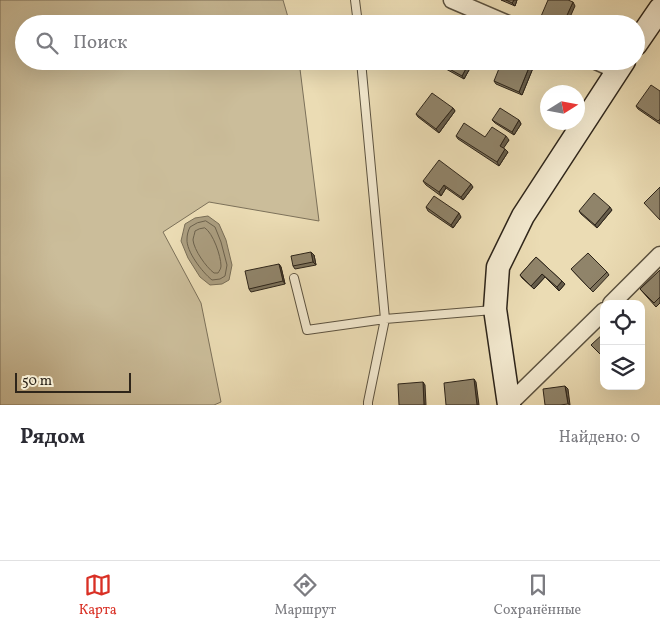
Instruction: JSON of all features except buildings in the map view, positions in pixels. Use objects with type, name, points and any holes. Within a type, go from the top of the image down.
[{"type":"street","points":[[452,0],[487,15]]},
{"type":"street","points":[[645,31],[660,9]]},
{"type":"street","points":[[509,405],[495,309],[498,267],[524,216],[618,70]]},
{"type":"street","points":[[614,300],[660,255]]},
{"type":"street","points":[[509,405],[600,314]]},
{"type":"lane","points":[[355,0],[357,15]]},
{"type":"lane","points":[[362,70],[385,320],[368,405]]},
{"type":"lane","points":[[294,278],[307,330],[495,309]]},
{"type":"shaded area","points":[[0,0],[283,0],[287,15],[15,15],[15,70],[300,70],[319,221],[209,202],[163,232],[201,303],[221,402],[214,405],[0,405]]},
{"type":"water","points":[[208,216],[219,224],[226,240],[232,265],[229,280],[222,284],[210,285],[200,277],[188,258],[181,241],[185,224],[195,218]]}]
